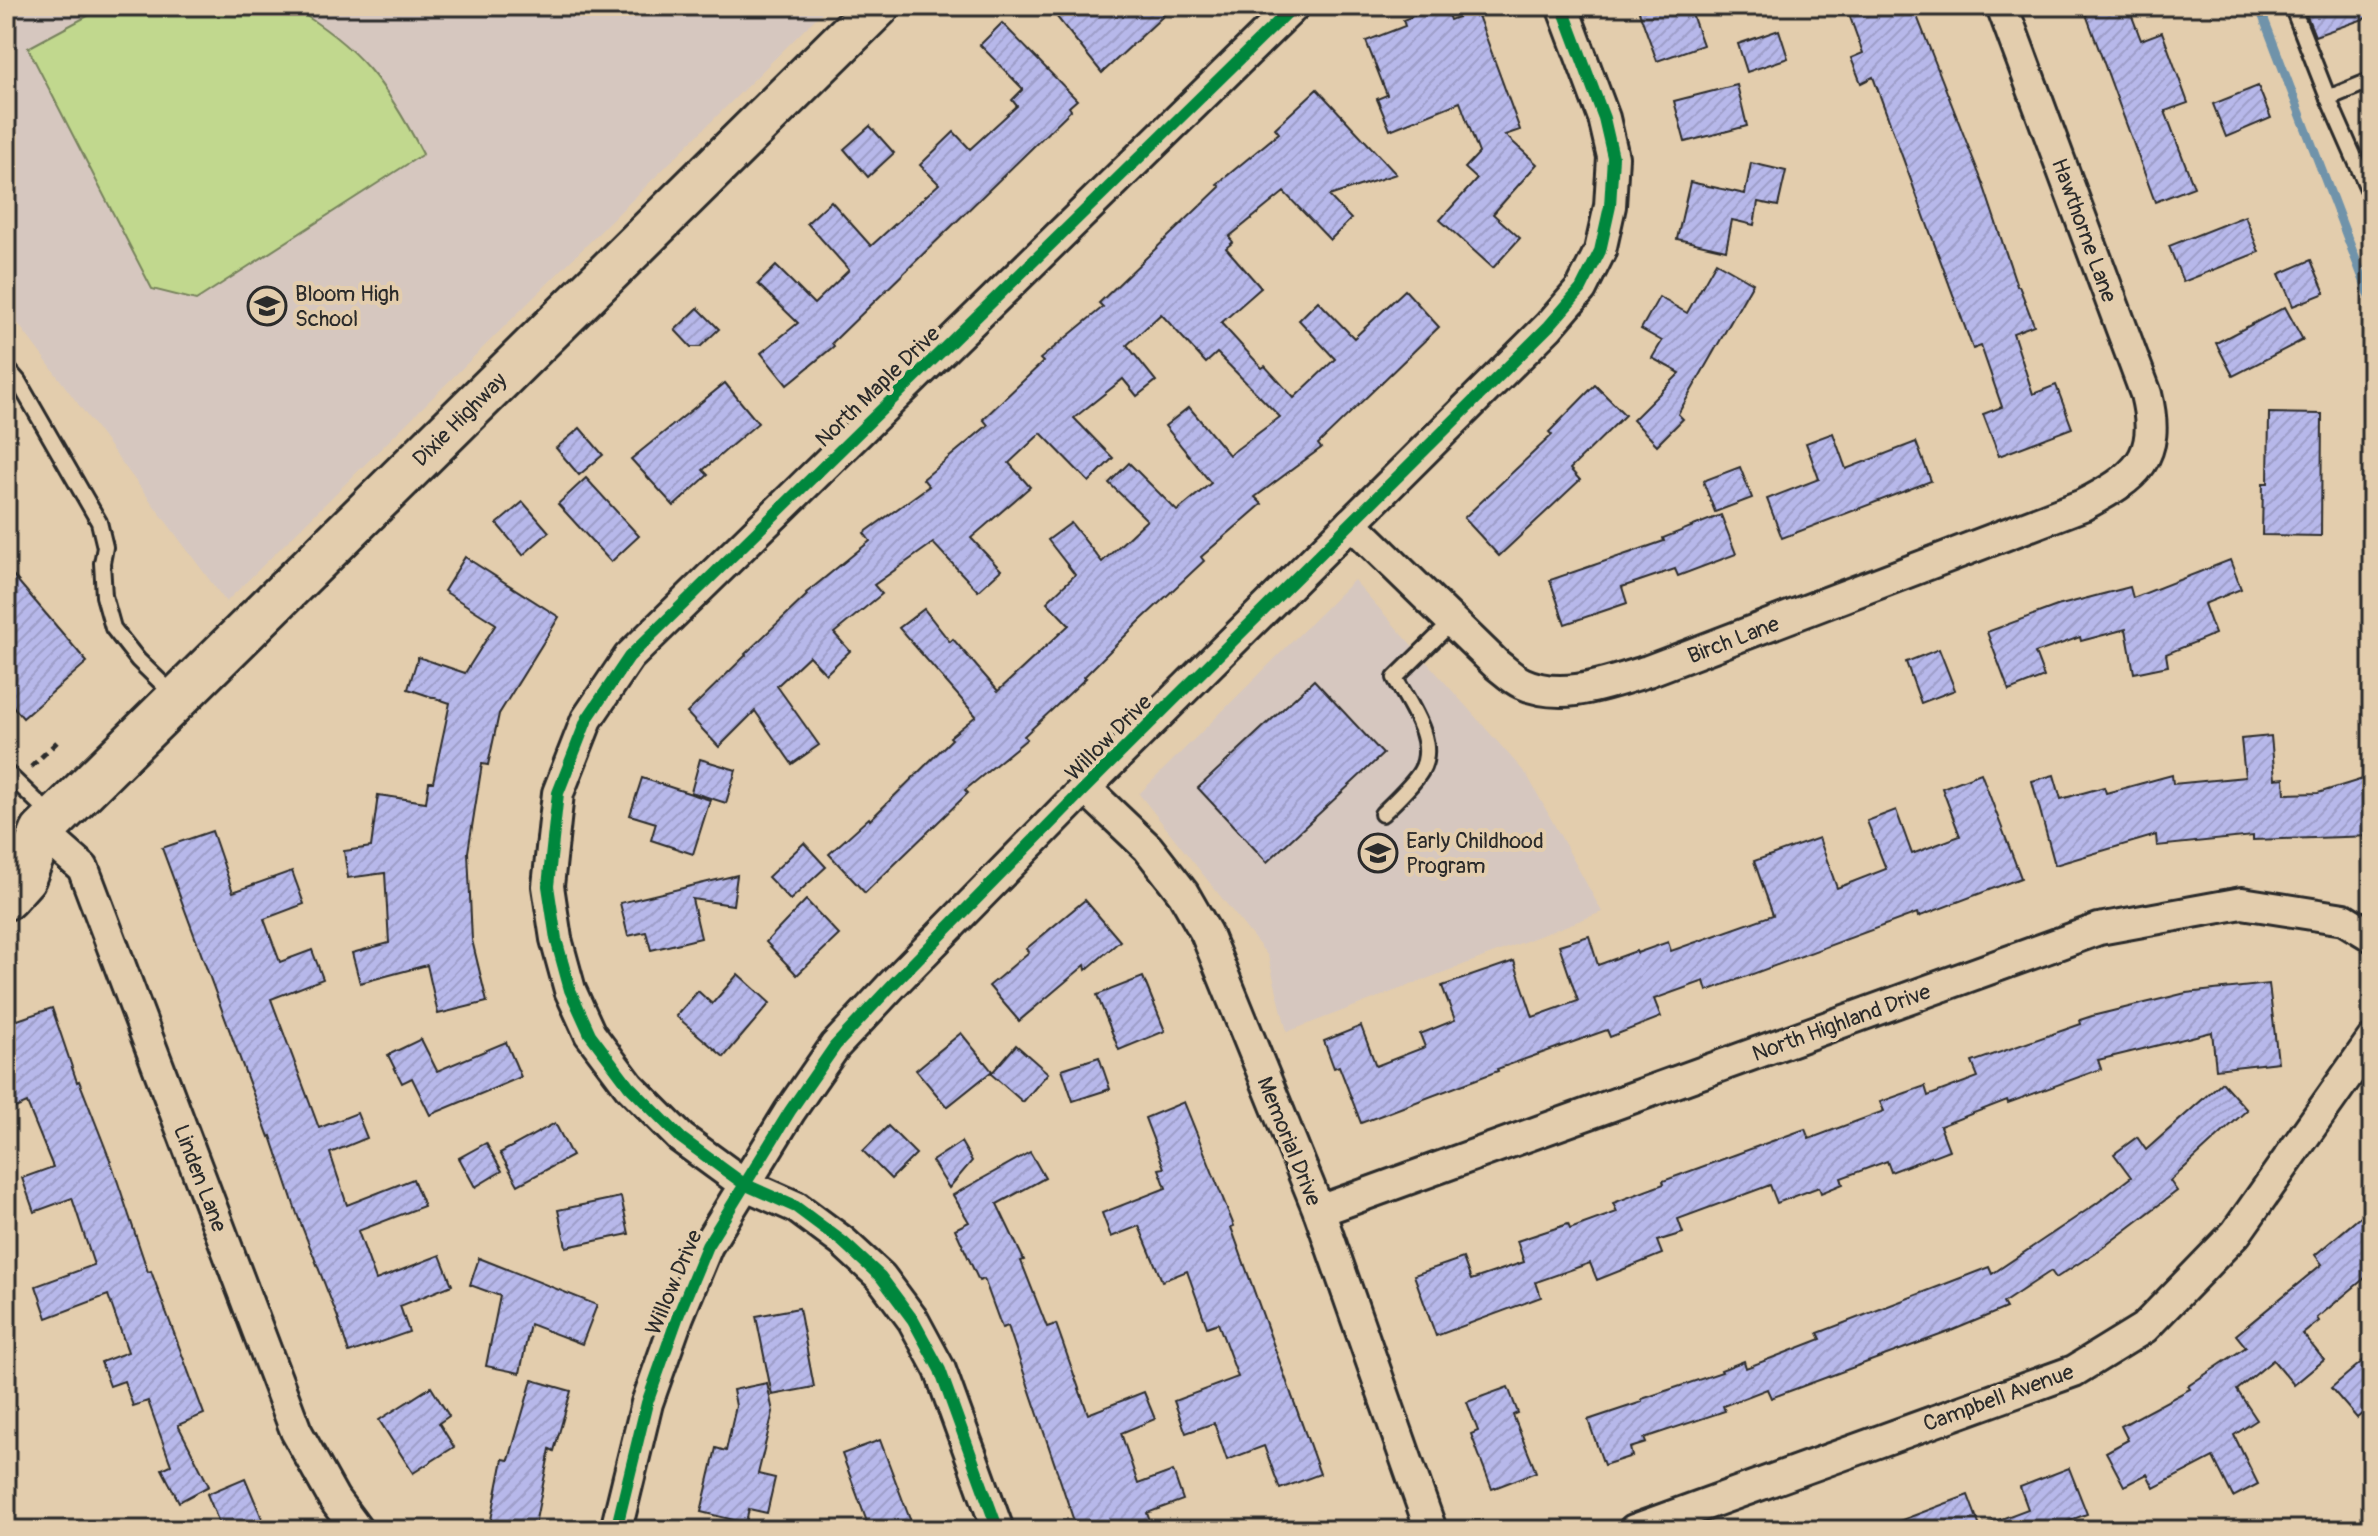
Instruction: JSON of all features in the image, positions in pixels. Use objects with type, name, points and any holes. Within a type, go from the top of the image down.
[{"type":"main road","name":"Dixie Highway","points":[[6,898],[24,878],[34,832],[177,697],[878,6]]},
{"type":"street","name":"North Maple Drive","points":[[998,1530],[940,1370],[913,1320],[881,1277],[843,1242],[796,1207],[744,1184],[681,1138],[629,1086],[590,1034],[570,990],[556,939],[548,886],[558,793],[587,719],[629,657],[1294,6]]},
{"type":"street","name":"Willow Drive","points":[[616,1530],[647,1403],[707,1246],[790,1111],[835,1046],[1085,788],[1549,326],[1581,289],[1600,251],[1610,206],[1613,157],[1604,118],[1562,6]]},
{"type":"street","name":"Hawthorne Lane","points":[[2002,6],[2146,394],[2152,416],[2151,440],[2146,456]]},
{"type":"street","name":"Birch Lane","points":[[1351,523],[1496,664],[1519,682],[1543,691],[1572,691],[1648,671],[2083,505],[2110,491],[2132,474],[2146,456]]},
{"type":"street","name":"Memorial Drive","points":[[1085,788],[1148,848],[1183,893],[1206,933],[1319,1211],[1431,1530]]},
{"type":"street","name":"Linden Lane","points":[[34,832],[83,868],[296,1431],[334,1499],[357,1530]]},
{"type":"street","name":"North Highland Drive","points":[[1319,1211],[2099,929],[2242,903],[2344,919],[2372,936]]},
{"type":"street","name":"Campbell Avenue","points":[[1634,1530],[2074,1371],[2144,1328],[2236,1233],[2372,1040]]},
{"type":"lane","points":[[2292,6],[2372,198]]},
{"type":"lane","points":[[2328,98],[2372,80]]},
{"type":"lane","points":[[6,367],[18,381],[99,522],[105,547],[102,563],[104,596],[113,628],[138,660],[177,697]]},
{"type":"lane","points":[[1382,814],[1421,772],[1427,754],[1425,740],[1395,678],[1452,622]]},
{"type":"lane","points":[[6,772],[34,832]]},
{"type":"path","points":[[35,763],[58,741]]},
{"type":"shaded area","name":"Bloom High School","points":[[6,6],[828,6],[226,602],[11,314],[6,299]]},
{"type":"shaded area","name":"Early Childhood Program","points":[[1354,580],[1527,775],[1602,912],[1287,1032],[1268,956],[1139,794]]},
{"type":"green space","points":[[106,6],[290,6],[335,36],[369,69],[396,107],[423,154],[196,300],[152,289],[28,48]]},
{"type":"building","points":[[1048,6],[1174,6],[1102,73]]},
{"type":"building","points":[[1445,6],[1450,20],[1476,10],[1520,130],[1505,135],[1537,164],[1493,214],[1520,238],[1493,268],[1440,220],[1477,179],[1465,168],[1479,153],[1460,102],[1390,130],[1377,99],[1387,95],[1366,41],[1405,26],[1403,20]]},
{"type":"building","points":[[1637,6],[1689,6],[1703,45],[1657,61]]},
{"type":"building","points":[[1846,6],[1913,6],[2034,325],[2013,333],[2033,394],[2056,385],[2072,428],[1999,456],[1983,414],[2002,407],[1981,346],[1973,349],[1873,77],[1861,83],[1851,58],[1863,53]]},
{"type":"building","points":[[2083,6],[2128,6],[2141,40],[2162,32],[2188,103],[2165,111],[2194,187],[2155,202]]},
{"type":"building","points":[[2303,6],[2372,6],[2372,16],[2315,36]]},
{"type":"building","points":[[1002,23],[1077,100],[1069,107],[1071,110],[832,343],[834,346],[787,385],[761,353],[798,323],[758,284],[776,266],[814,304],[849,270],[807,223],[831,201],[871,246],[939,184],[920,165],[954,132],[970,149],[1017,106],[1012,100],[1023,89],[980,45]]},
{"type":"building","points":[[1779,30],[1788,58],[1747,72],[1738,44]]},
{"type":"building","points":[[1737,85],[1747,126],[1685,142],[1674,101]]},
{"type":"building","points":[[2258,86],[2271,118],[2226,137],[2213,104]]},
{"type":"building","points":[[1317,89],[1396,174],[1329,196],[1351,219],[1330,240],[1284,192],[1229,237],[1233,242],[1226,248],[1261,288],[1221,323],[1294,398],[1335,359],[1299,320],[1318,301],[1354,338],[1405,290],[1439,327],[1318,444],[1321,448],[1255,497],[1262,504],[1201,557],[1204,561],[1024,736],[1027,739],[965,790],[968,793],[865,893],[829,854],[870,820],[952,739],[950,737],[976,716],[899,628],[924,609],[950,642],[953,639],[998,691],[1069,625],[1047,602],[1075,575],[1048,540],[1071,523],[1102,562],[1147,520],[1109,483],[1129,463],[1177,511],[1211,483],[1165,426],[1189,407],[1229,455],[1280,417],[1217,353],[1206,363],[1161,314],[1127,345],[1156,381],[1137,396],[1123,379],[1074,418],[1113,458],[1089,482],[1041,433],[1009,463],[1030,487],[971,538],[1001,570],[978,591],[933,543],[874,585],[882,594],[834,633],[850,651],[826,674],[809,656],[777,686],[819,745],[792,764],[755,711],[719,747],[687,713],[806,593],[870,541],[864,533],[929,486],[923,479],[988,425],[983,419],[1043,362],[1040,359],[1103,307],[1099,303],[1220,187],[1217,184],[1279,133],[1275,128]]},
{"type":"building","points":[[870,126],[894,153],[868,177],[844,149]]},
{"type":"building","points":[[1751,163],[1786,171],[1778,206],[1758,202],[1754,225],[1732,220],[1726,250],[1677,239],[1690,182],[1745,194]]},
{"type":"building","points":[[2245,216],[2259,252],[2183,282],[2169,246]]},
{"type":"building","points":[[2311,260],[2325,293],[2293,306],[2279,274]]},
{"type":"building","points":[[1716,262],[1753,283],[1678,414],[1683,419],[1657,445],[1633,420],[1680,373],[1652,358],[1662,341],[1641,329],[1659,297],[1687,313]]},
{"type":"building","points":[[2285,307],[2303,340],[2233,376],[2216,343]]},
{"type":"building","points":[[698,308],[719,329],[700,347],[691,347],[675,330]]},
{"type":"building","points":[[725,383],[758,423],[703,470],[708,475],[674,506],[631,459]]},
{"type":"building","points":[[1595,385],[1625,415],[1570,469],[1580,480],[1499,556],[1464,518],[1552,435],[1549,432]]},
{"type":"building","points":[[2269,413],[2322,414],[2321,536],[2262,535],[2263,483],[2268,483]]},
{"type":"building","points":[[580,428],[603,455],[579,475],[556,448]]},
{"type":"building","points":[[1833,433],[1846,469],[1916,442],[1931,481],[1782,538],[1767,499],[1819,479],[1806,443]]},
{"type":"building","points":[[1740,467],[1752,498],[1715,512],[1703,481]]},
{"type":"building","points":[[586,478],[639,536],[611,562],[558,504]]},
{"type":"building","points":[[523,502],[549,532],[523,555],[497,524]]},
{"type":"building","points":[[1721,515],[1736,554],[1678,576],[1675,569],[1622,587],[1627,603],[1565,624],[1550,580],[1664,541],[1663,538]]},
{"type":"building","points":[[465,557],[559,617],[499,714],[488,765],[482,764],[468,852],[472,940],[487,1002],[438,1014],[427,965],[360,983],[352,953],[389,943],[385,873],[348,878],[344,851],[371,847],[378,795],[426,802],[450,703],[408,689],[418,657],[465,673],[496,624],[444,591]]},
{"type":"building","points":[[2230,560],[2241,589],[2204,604],[2215,634],[2166,654],[2168,666],[2134,673],[2126,629],[2081,641],[2080,637],[2035,653],[2044,677],[2009,691],[1987,632],[2057,606],[2130,587],[2133,598]]},
{"type":"building","points":[[6,567],[87,662],[23,718],[6,698]]},
{"type":"building","points":[[1939,649],[1955,690],[1921,703],[1906,662]]},
{"type":"building","points":[[1314,680],[1383,754],[1267,862],[1198,788]]},
{"type":"building","points":[[2271,736],[2275,779],[2284,778],[2285,794],[2318,793],[2366,778],[2372,798],[2372,836],[2253,840],[2253,836],[2157,846],[2156,835],[2055,865],[2032,781],[2054,775],[2061,799],[2104,787],[2106,793],[2172,775],[2173,784],[2245,777],[2241,739]]},
{"type":"building","points":[[700,759],[736,770],[726,803],[691,792]]},
{"type":"building","points":[[1981,773],[2021,878],[1707,991],[1704,981],[1654,999],[1661,1017],[1610,1037],[1607,1030],[1497,1069],[1361,1123],[1339,1066],[1334,1068],[1324,1041],[1361,1026],[1376,1066],[1425,1047],[1420,1034],[1455,1020],[1442,986],[1514,961],[1533,1017],[1578,1001],[1559,945],[1589,936],[1598,965],[1668,942],[1671,951],[1773,915],[1754,861],[1819,838],[1837,888],[1886,869],[1867,821],[1896,810],[1912,854],[1960,836],[1942,788]]},
{"type":"building","points":[[642,778],[710,800],[693,854],[651,840],[656,823],[630,815]]},
{"type":"building","points":[[212,831],[233,892],[292,871],[304,904],[264,919],[280,962],[312,950],[323,979],[271,999],[319,1128],[357,1113],[367,1138],[330,1153],[347,1205],[413,1179],[424,1206],[358,1231],[376,1280],[440,1255],[452,1285],[400,1306],[409,1332],[349,1353],[162,848]]},
{"type":"building","points":[[804,843],[826,867],[790,900],[768,877]]},
{"type":"building","points":[[737,875],[733,905],[692,899],[701,938],[651,950],[646,932],[628,936],[620,903]]},
{"type":"building","points":[[806,900],[839,935],[797,975],[766,942]]},
{"type":"building","points":[[1085,900],[1120,941],[1086,970],[1085,965],[1019,1021],[989,986],[1029,952],[1026,949]]},
{"type":"building","points":[[738,974],[770,1003],[724,1057],[676,1016],[698,991],[712,1004]]},
{"type":"building","points":[[1143,977],[1165,1031],[1119,1050],[1097,995]]},
{"type":"building","points":[[2269,984],[2278,1062],[2216,1069],[2212,1032],[2098,1060],[2101,1069],[1940,1126],[1949,1150],[1891,1172],[1887,1161],[1841,1178],[1843,1184],[1821,1193],[1819,1187],[1777,1203],[1770,1185],[1678,1219],[1683,1233],[1657,1241],[1662,1254],[1597,1280],[1590,1263],[1536,1282],[1541,1297],[1436,1336],[1414,1275],[1463,1258],[1471,1280],[1524,1262],[1517,1241],[1568,1224],[1570,1229],[1617,1212],[1613,1203],[1664,1184],[1663,1181],[1805,1129],[1809,1139],[1884,1111],[1880,1102],[1925,1086],[1928,1096],[1978,1077],[1972,1062],[2081,1024],[2080,1020],[2186,993]]},
{"type":"building","points":[[52,1008],[77,1082],[112,1165],[148,1272],[151,1271],[204,1414],[178,1425],[209,1486],[179,1502],[162,1469],[171,1465],[148,1401],[133,1406],[124,1381],[110,1386],[101,1362],[128,1352],[108,1295],[47,1318],[36,1286],[94,1265],[72,1198],[34,1212],[22,1178],[53,1167],[27,1103],[6,1112],[6,1024]]},
{"type":"building","points":[[961,1033],[992,1071],[947,1107],[916,1070]]},
{"type":"building","points":[[421,1039],[437,1071],[506,1042],[521,1077],[430,1115],[412,1078],[402,1083],[388,1055]]},
{"type":"building","points":[[1016,1045],[1048,1073],[1023,1102],[991,1074]]},
{"type":"building","points":[[1099,1057],[1110,1089],[1073,1101],[1062,1069]]},
{"type":"building","points":[[2222,1082],[2247,1110],[2170,1181],[2177,1191],[2101,1249],[2056,1278],[2051,1271],[2003,1303],[2006,1308],[1951,1331],[1771,1398],[1767,1389],[1723,1406],[1725,1411],[1644,1438],[1646,1443],[1630,1448],[1632,1456],[1604,1465],[1588,1420],[1722,1372],[1744,1361],[1746,1368],[1821,1339],[1818,1333],[1989,1267],[1992,1274],[2131,1177],[2114,1154],[2137,1137],[2146,1150]]},
{"type":"building","points":[[1184,1102],[1234,1226],[1231,1227],[1320,1474],[1280,1489],[1264,1446],[1227,1460],[1214,1423],[1186,1433],[1174,1401],[1238,1377],[1218,1323],[1207,1327],[1187,1271],[1162,1281],[1139,1226],[1111,1237],[1102,1213],[1166,1188],[1159,1169],[1164,1168],[1145,1118]]},
{"type":"building","points":[[555,1123],[572,1156],[518,1185],[500,1153]]},
{"type":"building","points":[[888,1126],[916,1154],[891,1179],[863,1151]]},
{"type":"building","points":[[961,1142],[972,1161],[949,1188],[932,1161]]},
{"type":"building","points":[[486,1143],[502,1171],[475,1187],[459,1158]]},
{"type":"building","points":[[1030,1152],[1045,1178],[997,1204],[1024,1260],[1021,1261],[1047,1327],[1056,1324],[1088,1414],[1144,1392],[1155,1419],[1121,1433],[1138,1484],[1173,1471],[1183,1500],[1147,1513],[1153,1530],[1077,1530],[1008,1326],[1002,1328],[984,1279],[979,1281],[955,1229],[969,1222],[953,1195]]},
{"type":"building","points":[[621,1197],[629,1234],[566,1247],[558,1210]]},
{"type":"building","points":[[2372,1207],[2372,1272],[2317,1318],[2319,1321],[2303,1334],[2324,1360],[2294,1385],[2273,1360],[2237,1390],[2257,1420],[2234,1435],[2258,1484],[2233,1497],[2213,1457],[2154,1488],[2147,1474],[2124,1486],[2106,1452],[2128,1440],[2121,1426],[2190,1389],[2188,1386],[2246,1347],[2236,1335],[2322,1264],[2315,1255]]},
{"type":"building","points":[[479,1258],[597,1305],[582,1344],[530,1324],[520,1373],[486,1366],[500,1296],[470,1285]]},
{"type":"building","points":[[799,1308],[814,1387],[772,1395],[756,1316]]},
{"type":"building","points":[[2372,1353],[2372,1405],[2357,1418],[2331,1388]]},
{"type":"building","points":[[532,1380],[571,1391],[554,1451],[550,1449],[534,1530],[489,1530],[503,1459],[509,1460]]},
{"type":"building","points":[[767,1383],[773,1412],[758,1474],[775,1478],[767,1513],[749,1509],[746,1523],[701,1512],[716,1448],[726,1451],[736,1406],[733,1390]]},
{"type":"building","points":[[431,1387],[449,1416],[439,1423],[454,1447],[413,1473],[379,1420]]},
{"type":"building","points":[[1508,1387],[1518,1413],[1513,1415],[1536,1472],[1492,1489],[1471,1434],[1478,1431],[1467,1402]]},
{"type":"building","points":[[880,1440],[914,1530],[870,1530],[842,1454]]},
{"type":"building","points":[[2069,1468],[2087,1514],[2044,1530],[1881,1530],[1968,1495],[1980,1527],[2028,1509],[2020,1487]]},
{"type":"building","points":[[245,1478],[267,1530],[222,1530],[207,1494]]},
{"type":"waterway","points":[[2259,6],[2372,302]]},
{"type":"cycle path","points":[[998,1530],[940,1370],[913,1320],[881,1277],[843,1242],[796,1207],[744,1184],[681,1138],[629,1086],[590,1034],[570,990],[556,939],[548,886],[558,793],[587,719],[629,657],[1294,6]]},
{"type":"cycle path","points":[[616,1530],[647,1403],[707,1246],[790,1111],[835,1046],[1085,788],[1549,326],[1581,289],[1600,251],[1610,206],[1613,157],[1604,118],[1562,6]]},
{"type":"place","name":"Bloom High School","points":[[267,306]]},
{"type":"place","name":"Early Childhood Program","points":[[1378,853]]}]
